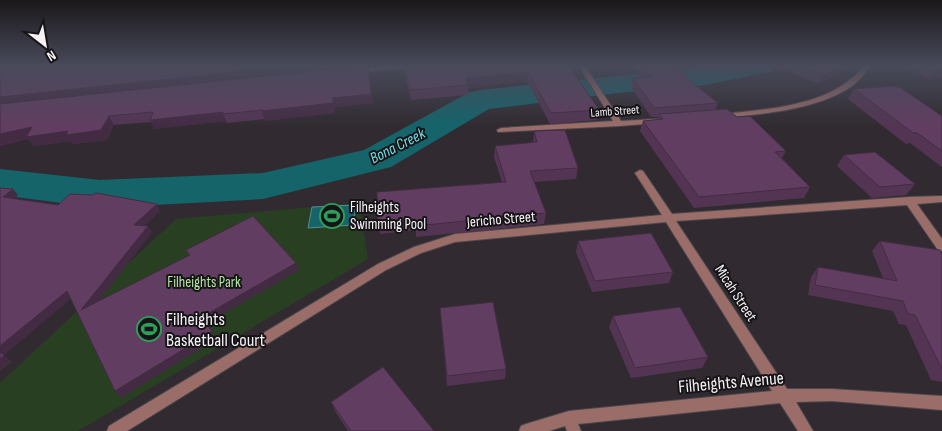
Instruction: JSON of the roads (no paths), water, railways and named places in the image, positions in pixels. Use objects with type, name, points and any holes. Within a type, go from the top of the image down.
[{"type":"street","points":[[595,86],[619,124]]},
{"type":"street","points":[[718,116],[772,109],[825,97],[848,86]]},
{"type":"street","name":"Lamb Street","points":[[501,130],[668,120]]},
{"type":"street","name":"Micah Street","points":[[640,173],[806,431]]},
{"type":"street","name":"Jericho Street","points":[[114,431],[408,252],[434,243],[455,238],[668,218],[942,199]]},
{"type":"street","points":[[909,200],[942,247]]},
{"type":"street","name":"Filheights Avenue","points":[[526,431],[784,396],[832,394],[942,404]]},
{"type":"water","name":"Filheights Swimming Pool","points":[[356,205],[353,225],[308,228],[312,207]]},
{"type":"waterway","name":"Bona Creek","points":[[0,182],[100,194],[263,186],[377,159],[480,100],[599,86]]},
{"type":"place","name":"Filheights Swimming Pool","points":[[332,216]]},
{"type":"place","name":"Filheights Basketball Court","points":[[149,329]]},
{"type":"park label","name":"Filheights Park","points":[[204,282]]}]
